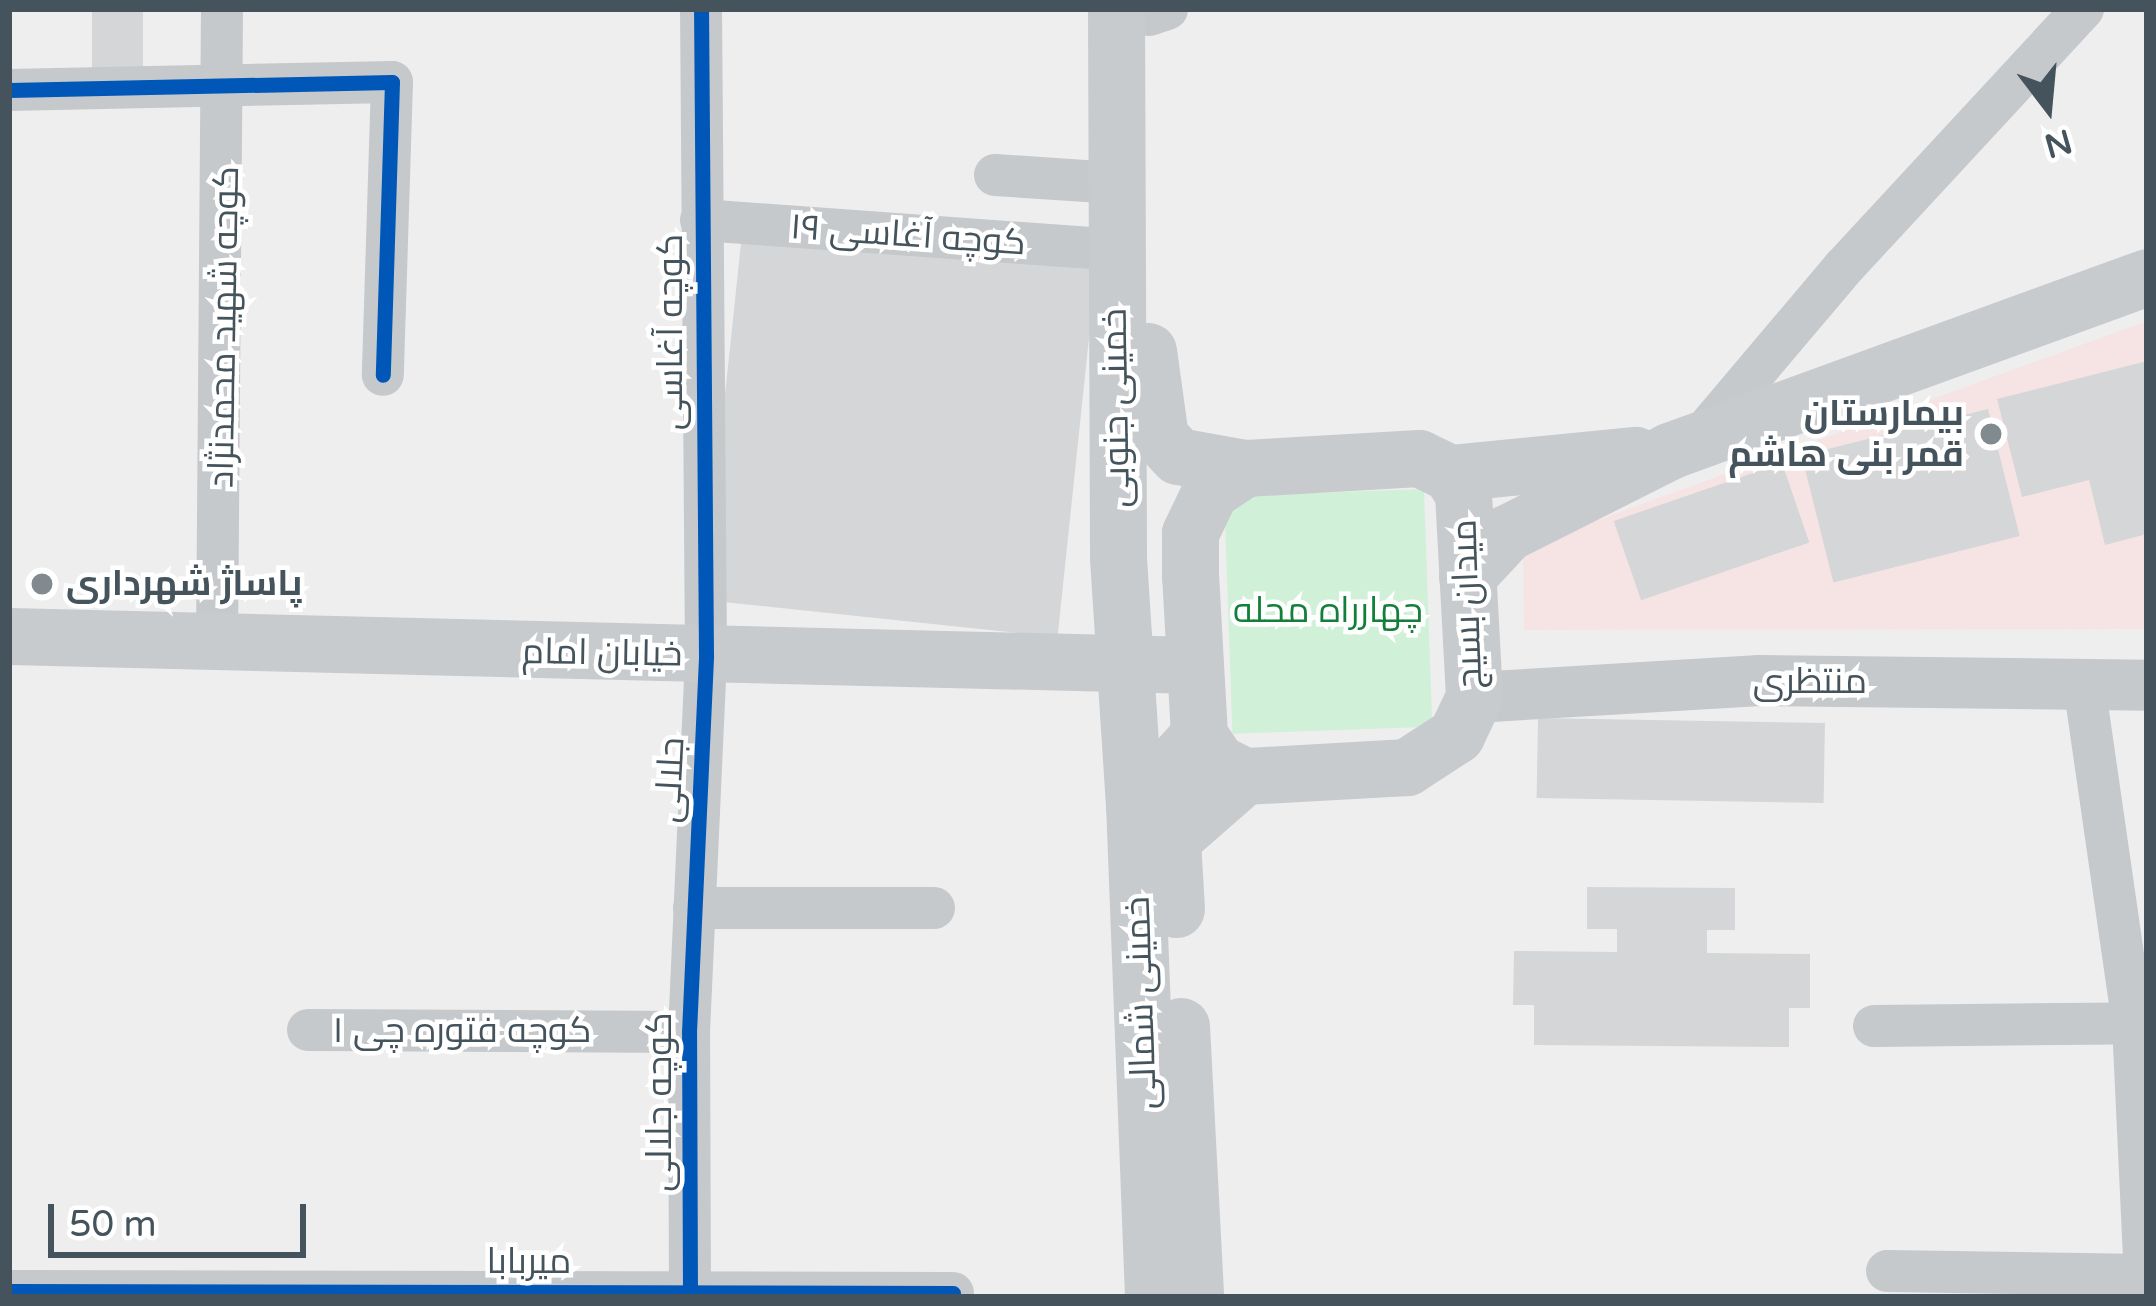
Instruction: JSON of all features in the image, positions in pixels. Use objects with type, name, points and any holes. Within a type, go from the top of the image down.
[{"type":"main road","name":"خمینی جنوبی","points":[[1133,807],[1118,558],[1114,183],[1145,10]]},
{"type":"main road","name":"خمینی جنوبی","points":[[1145,10],[1148,387],[1160,437],[1178,456],[1245,468]]},
{"type":"main road","points":[[1468,576],[1507,532],[1682,447],[2147,277]]},
{"type":"main road","points":[[1450,473],[1682,447]]},
{"type":"main road","name":"میدان بسیج","points":[[1244,776],[1407,766],[1456,735],[1474,698],[1463,493],[1450,473],[1419,458],[1245,468]]},
{"type":"main road","points":[[1244,776],[1217,762],[1199,735],[1190,532],[1210,491],[1245,468]]},
{"type":"main road","points":[[1118,558],[1190,576]]},
{"type":"main road","name":"خیابان امام","points":[[9,636],[218,645],[1195,665]]},
{"type":"main road","points":[[1133,807],[1199,735]]},
{"type":"main road","name":"خمینی شمالی","points":[[1195,1297],[1172,839],[1244,776]]},
{"type":"main road","name":"خمینی شمالی","points":[[1133,807],[1153,1297]]},
{"type":"street","name":"کوچه شهید محمدنژاد","points":[[218,645],[222,9]]},
{"type":"street","name":"کوچه آغاسی","points":[[701,9],[706,655]]},
{"type":"street","points":[[1682,447],[2083,9]]},
{"type":"street","points":[[9,90],[224,81],[392,82],[383,375]]},
{"type":"street","points":[[995,175],[1114,183]]},
{"type":"street","name":"کوچه آغاسی ۱۹","points":[[700,220],[1114,250]]},
{"type":"street","name":"جلالی","points":[[694,908],[706,655]]},
{"type":"street","name":"منتظری","points":[[1474,698],[1759,680],[2147,685]]},
{"type":"street","points":[[1887,1270],[2146,1282],[2140,1023],[2084,684]]},
{"type":"street","points":[[694,908],[934,908]]},
{"type":"street","name":"کوچه جلالی","points":[[690,1294],[688,1032],[694,908]]},
{"type":"street","points":[[1874,1026],[2140,1023]]},
{"type":"street","name":"کوچه فتوره چی ۱","points":[[308,1030],[688,1032]]},
{"type":"street","name":"میربابا","points":[[9,1291],[953,1293]]},
{"type":"shaded area","name":"بیمارستان قمر بنی هاشم","points":[[2147,321],[2147,629],[1524,630],[1523,547]]},
{"type":"green space","name":"چهارراه محله","points":[[1424,489],[1432,727],[1232,734],[1224,496]]},
{"type":"building","points":[[92,9],[143,9],[143,80],[92,80]]},
{"type":"building","points":[[743,224],[1097,261],[1058,637],[703,600]]},
{"type":"building","points":[[2147,361],[2147,534],[2105,545],[2089,480],[2022,497],[1997,399]]},
{"type":"building","points":[[1988,409],[2020,536],[1833,583],[1802,455]]},
{"type":"building","points":[[1782,463],[1809,542],[1641,600],[1614,521]]},
{"type":"building","points":[[1538,718],[1825,723],[1824,803],[1537,798]]},
{"type":"building","points":[[1587,887],[1735,888],[1735,930],[1707,930],[1707,953],[1810,954],[1810,1008],[1789,1008],[1789,1047],[1534,1045],[1534,1005],[1513,1005],[1514,951],[1617,952],[1617,929],[1587,929]]},
{"type":"cycle path","points":[[690,1297],[689,1032],[706,655],[701,9]]},
{"type":"cycle path","points":[[9,90],[392,82],[383,375]]},
{"type":"cycle path","points":[[9,1291],[953,1293]]},
{"type":"place","name":"بیمارستان قمر بنی هاشم","points":[[1991,434]]},
{"type":"place","name":"پاساژ شهرداری","points":[[42,584]]}]
